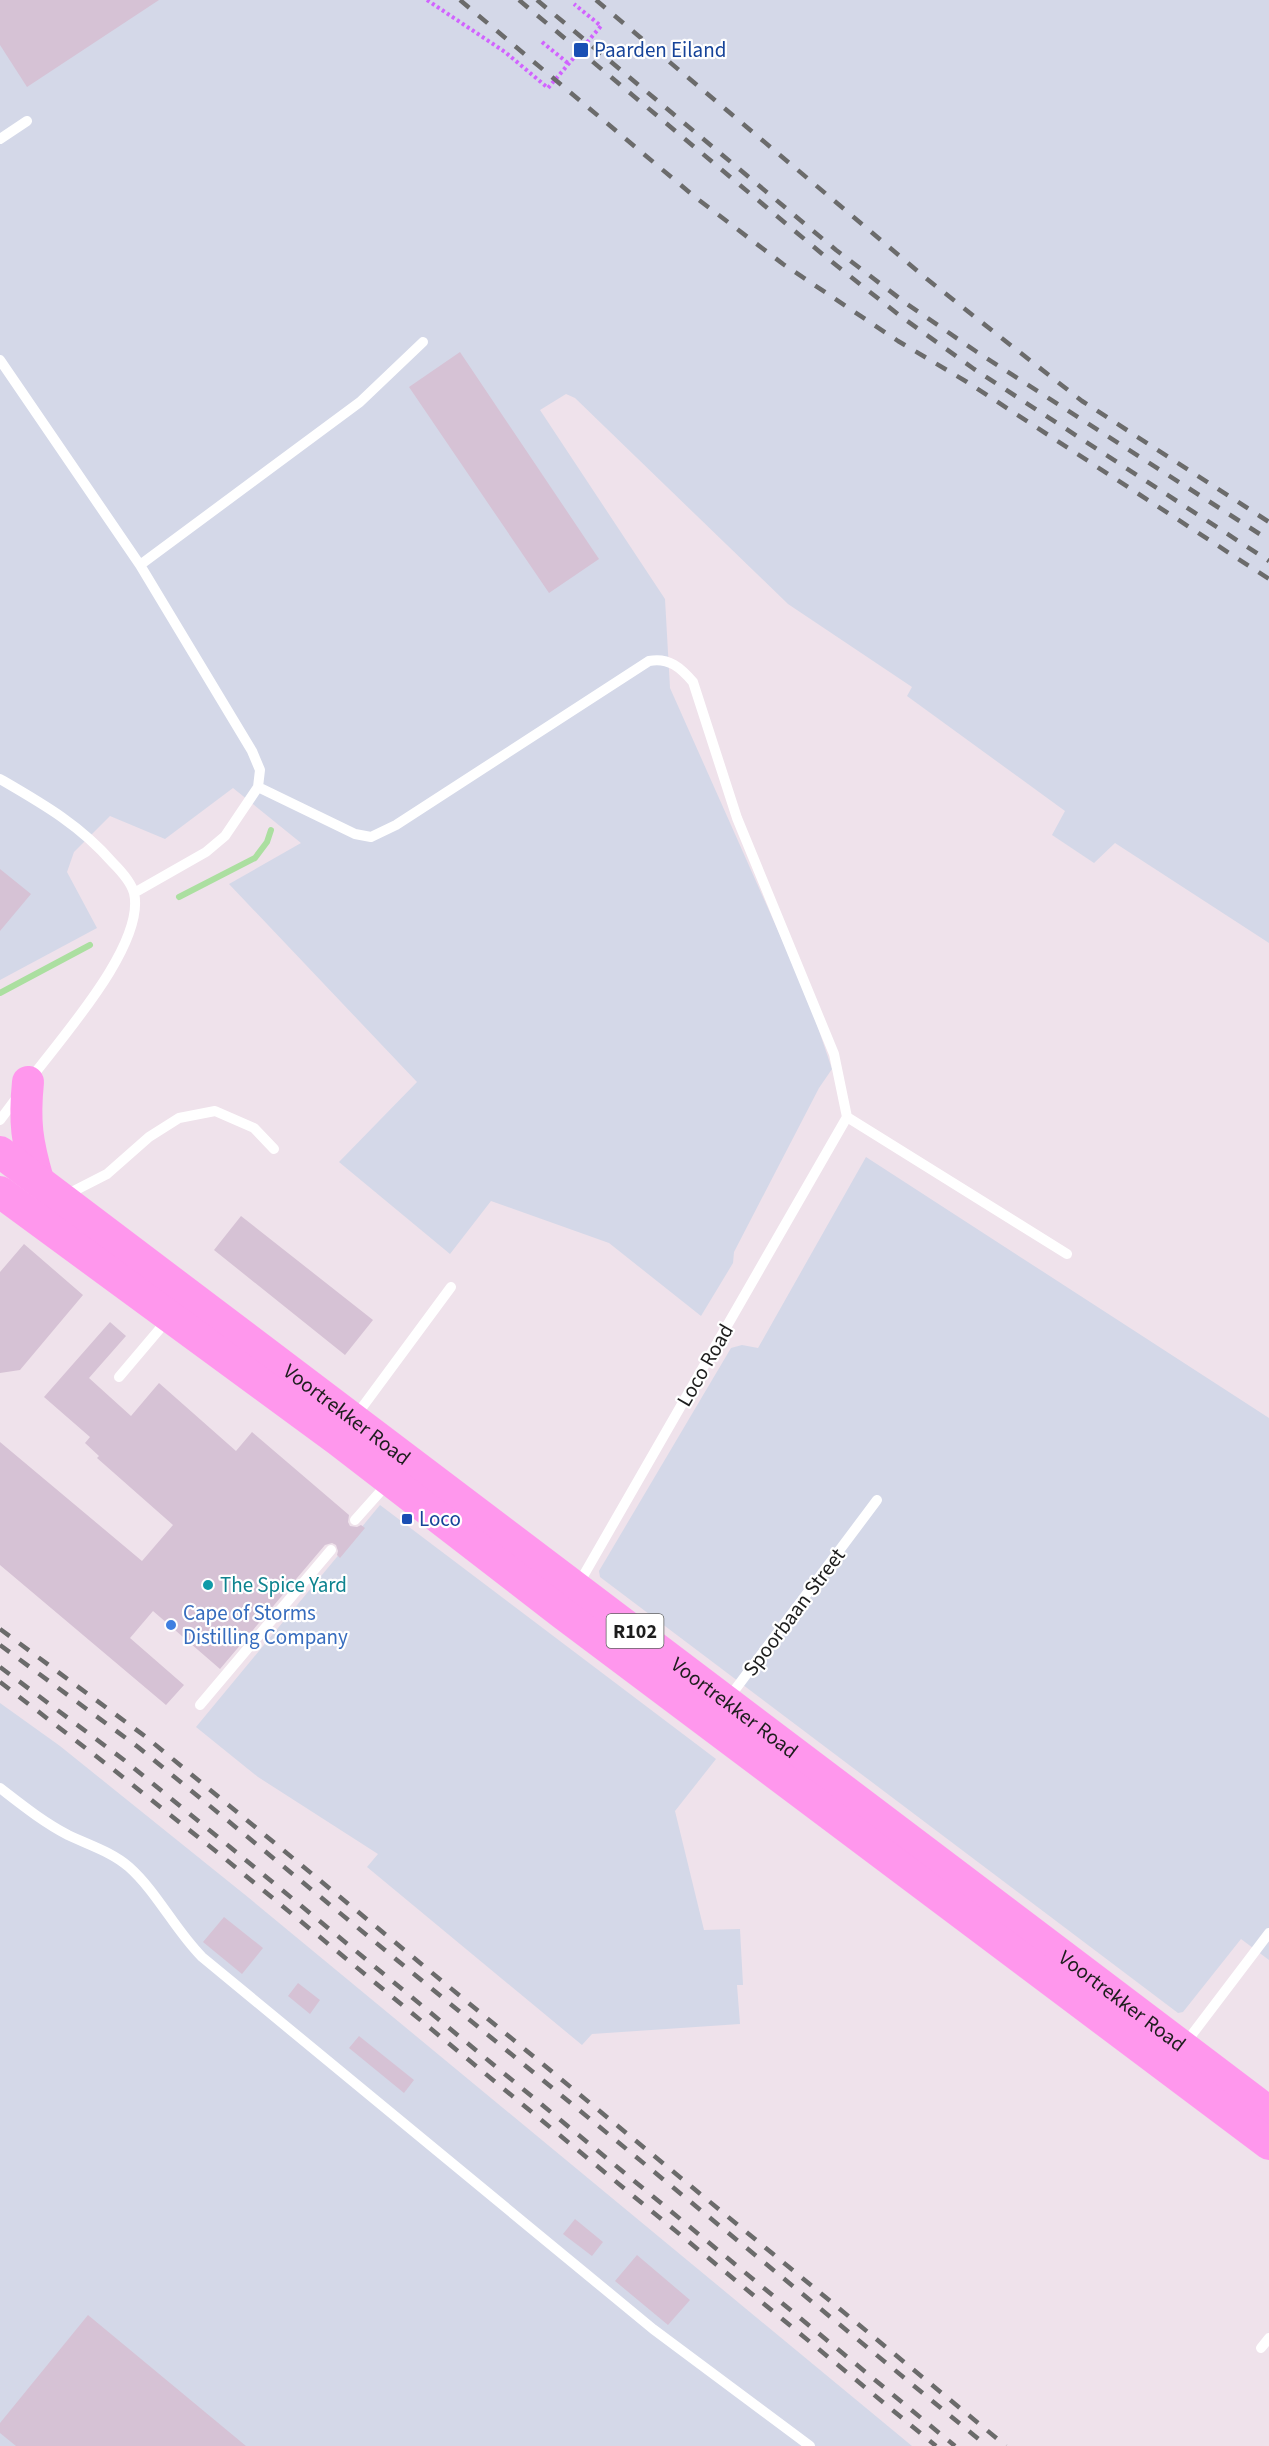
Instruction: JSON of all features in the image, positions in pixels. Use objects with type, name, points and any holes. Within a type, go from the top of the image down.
[{"type":"main road","points":[[28,1082],[26,1134],[49,1189]]},
{"type":"main road","name":"Voortrekker Road","points":[[0,1152],[49,1189],[179,1306]]},
{"type":"main road","name":"Voortrekker Road","points":[[0,1191],[179,1306],[345,1430],[1174,2057],[1269,2144]]},
{"type":"main road","name":"Voortrekker Road","points":[[345,1430],[390,1480],[570,1600]]},
{"type":"main road","name":"Voortrekker Road","points":[[1174,2057],[1269,2112]]},
{"type":"lane","points":[[0,139],[27,121]]},
{"type":"lane","points":[[140,565],[360,402],[423,342]]},
{"type":"lane","points":[[0,360],[140,565],[252,751],[260,770],[258,787],[244,810],[216,844],[134,893]]},
{"type":"lane","points":[[258,787],[355,834],[371,837],[396,825],[649,661],[661,659],[680,668],[693,682],[737,818],[834,1054],[847,1117],[1067,1254]]},
{"type":"lane","points":[[0,779],[76,826],[122,872],[134,893],[129,935],[113,967],[0,1120]]},
{"type":"lane","points":[[49,1189],[107,1174],[149,1137],[179,1118],[215,1111],[254,1128],[274,1149]]},
{"type":"lane","name":"Loco Road","points":[[570,1600],[847,1117]]},
{"type":"lane","points":[[345,1430],[451,1287]]},
{"type":"lane","points":[[119,1377],[179,1306]]},
{"type":"lane","points":[[356,1520],[390,1480]]},
{"type":"lane","name":"Spoorbaan Street","points":[[718,1712],[877,1500]]},
{"type":"lane","points":[[200,1705],[331,1550]]},
{"type":"lane","points":[[0,1788],[53,1827],[106,1852],[129,1867],[146,1886],[188,1944],[202,1957],[653,2329],[810,2446]]},
{"type":"lane","points":[[1174,2057],[1269,1933]]},
{"type":"lane","points":[[1261,2348],[1269,2338]]},
{"type":"path","points":[[427,0],[505,52],[548,88],[601,26],[574,4]]},
{"type":"path","points":[[542,42],[569,64]]},
{"type":"shaded area","points":[[0,0],[1269,0],[1269,943],[1115,843],[1094,863],[1052,835],[1065,811],[907,696],[912,687],[788,604],[575,398],[566,394],[540,410],[665,599],[670,688],[808,998],[832,1069],[819,1088],[734,1252],[733,1263],[701,1316],[609,1243],[491,1201],[450,1254],[339,1162],[417,1082],[229,884],[301,843],[233,788],[165,839],[110,816],[74,852],[67,872],[97,928],[0,980]]},
{"type":"shaded area","points":[[866,1157],[1269,1418],[1269,1960],[1241,1939],[1183,2012],[1178,2013],[600,1577],[599,1571],[731,1348],[742,1345],[758,1348]]},
{"type":"shaded area","points":[[380,1505],[716,1759],[675,1811],[704,1930],[740,1929],[743,1985],[737,1985],[740,2024],[592,2034],[582,2045],[367,1867],[378,1854],[258,1777],[196,1727]]},
{"type":"shaded area","points":[[0,1703],[60,1746],[249,1898],[912,2446],[0,2446]]},
{"type":"building","points":[[0,0],[159,0],[27,87],[0,45]]},
{"type":"building","points":[[460,352],[599,559],[549,593],[409,387]]},
{"type":"building","points":[[0,869],[31,894],[0,931]]},
{"type":"building","points":[[241,1216],[373,1320],[345,1355],[214,1250]]},
{"type":"building","points":[[24,1244],[83,1295],[20,1370],[0,1373],[0,1272]]},
{"type":"building","points":[[110,1322],[126,1336],[89,1378],[131,1416],[159,1383],[236,1451],[252,1432],[349,1515],[350,1526],[361,1525],[365,1528],[340,1558],[337,1555],[336,1545],[332,1543],[325,1545],[220,1669],[153,1611],[130,1638],[184,1685],[166,1705],[0,1565],[0,1442],[142,1561],[173,1525],[97,1458],[99,1456],[85,1443],[90,1437],[44,1397]]},
{"type":"building","points":[[224,1917],[263,1948],[242,1974],[203,1942]]},
{"type":"building","points":[[298,1983],[320,2000],[310,2014],[288,1996]]},
{"type":"building","points":[[359,2036],[414,2080],[404,2093],[349,2048]]},
{"type":"building","points":[[575,2219],[603,2242],[592,2256],[563,2234]]},
{"type":"building","points":[[637,2255],[690,2300],[668,2325],[615,2281]]},
{"type":"building","points":[[88,2315],[246,2446],[16,2446],[0,2433],[0,2423]]},
{"type":"waterway","points":[[179,897],[255,858],[267,842],[271,830]]},
{"type":"waterway","points":[[0,993],[90,945]]},
{"type":"railway","points":[[460,0],[695,197],[783,264],[898,341],[967,382],[1269,579]]},
{"type":"railway","points":[[519,0],[827,258],[899,315],[974,369],[1269,561]]},
{"type":"railway","points":[[537,0],[836,250],[907,304],[977,352],[1269,540]]},
{"type":"railway","points":[[596,0],[927,279],[1082,401],[1269,522]]},
{"type":"railway","points":[[0,1629],[146,1737],[1006,2446]]},
{"type":"railway","points":[[0,1645],[138,1747],[987,2446]]},
{"type":"railway","points":[[0,1667],[124,1760],[955,2446]]},
{"type":"railway","points":[[0,1682],[223,1857],[936,2446]]},
{"type":"place","name":"Paarden Eiland","points":[[581,50]]},
{"type":"place","name":"Loco","points":[[407,1519]]},
{"type":"place","name":"The Spice Yard","points":[[208,1585]]},
{"type":"place","name":"Cape of Storms Distilling Company","points":[[171,1625]]}]
